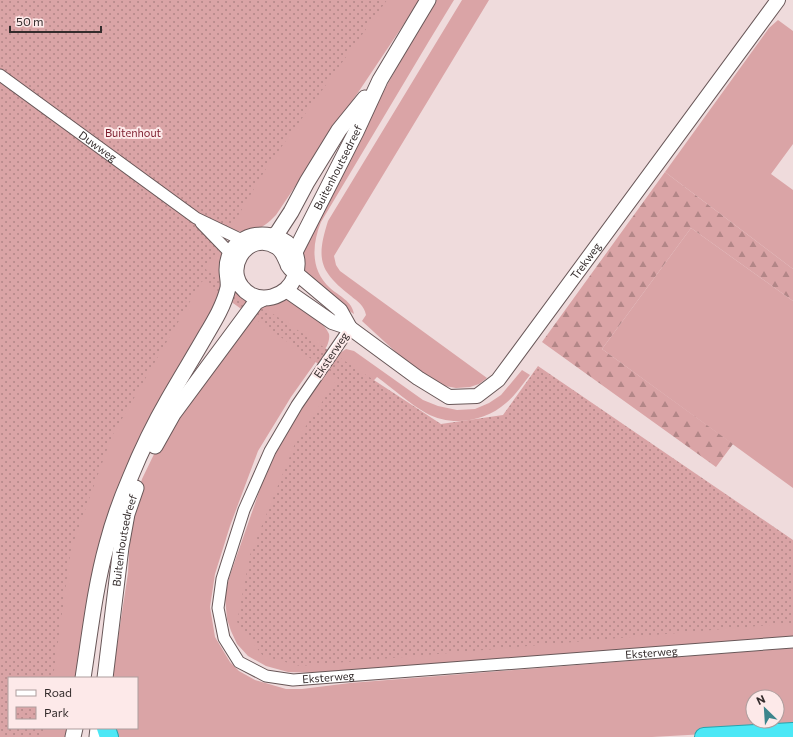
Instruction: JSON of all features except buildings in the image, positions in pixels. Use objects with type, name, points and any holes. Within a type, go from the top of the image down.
[{"type":"highway","points":[[704,737],[793,732]]},
{"type":"main road","name":"Buitenhoutsedreef","points":[[294,254],[356,132],[380,80],[428,0]]},
{"type":"main road","name":"Buitenhoutsedreef","points":[[268,237],[269,230],[284,209],[307,182],[339,130],[380,80]]},
{"type":"main road","points":[[256,235],[284,240],[292,249],[294,254],[297,263],[296,273],[286,290],[275,297],[262,299],[248,293],[233,281],[227,266],[234,258],[242,240],[256,235]]},
{"type":"main road","points":[[234,258],[251,246],[268,237]]},
{"type":"main road","points":[[268,237],[275,246],[280,248],[290,268],[296,273]]},
{"type":"main road","name":"Buitenhoutsedreef","points":[[83,677],[106,545],[118,507],[134,481],[168,398],[219,313],[228,287],[233,281]]},
{"type":"main road","name":"Buitenhoutsedreef","points":[[144,458],[173,414],[256,302],[262,299]]},
{"type":"main road","name":"Buitenhoutsedreef","points":[[105,677],[122,547],[134,481]]},
{"type":"street","name":"Trekweg","points":[[286,290],[332,322],[350,328],[418,378],[449,397],[477,396],[498,380],[778,0]]},
{"type":"street","name":"Duwweg","points":[[0,75],[196,218],[234,258]]},
{"type":"street","name":"Duwweg","points":[[196,218],[242,240]]},
{"type":"street","name":"Trekweg","points":[[296,273],[340,310],[350,328]]},
{"type":"street","name":"Eksterweg","points":[[350,328],[297,405],[270,451],[244,510],[222,579],[218,608],[224,638],[239,662],[266,676],[293,680],[793,642]]},
{"type":"green space","points":[[0,0],[420,0],[276,215],[265,225],[259,228],[248,232],[241,232],[227,228]]},
{"type":"green space","name":"Buitenhout","points":[[0,0],[387,0],[267,167],[206,270],[441,424],[503,415],[538,366],[793,540],[793,623],[300,666],[263,656],[237,622],[250,555],[296,441],[338,378],[202,281],[112,436],[71,549],[53,677],[8,677],[8,729],[46,729],[44,737],[0,737]]},
{"type":"green space","points":[[436,0],[454,0],[321,222],[318,230],[315,256],[319,273],[330,288],[348,302],[353,309],[354,314],[326,295],[311,281],[305,272],[302,262],[302,251],[383,93]]},
{"type":"green space","points":[[462,0],[489,0],[334,256],[336,265],[340,271],[487,378],[479,384],[470,387],[456,388],[445,386],[410,365],[362,321],[366,315],[362,306],[340,287],[326,271],[323,263],[322,245],[328,221]]},
{"type":"green space","points":[[778,20],[793,31],[793,144],[771,174],[793,190],[793,269],[665,172],[769,28]]},
{"type":"green space","points":[[0,85],[218,246],[221,253],[223,270],[222,289],[214,307],[183,361],[90,586],[80,644],[77,677],[16,677]]},
{"type":"green space","points":[[665,172],[793,269],[793,301],[691,228],[602,349],[733,444],[716,467],[542,342]]},
{"type":"green space","points":[[691,228],[793,301],[793,488],[602,349]]},
{"type":"green space","points":[[287,300],[296,303],[315,316],[324,326],[329,334],[329,340],[327,346],[291,397],[258,451],[230,526],[215,574],[210,607],[215,637],[230,662],[239,671],[255,680],[286,689],[302,689],[350,683],[793,648],[793,729],[652,737],[113,737],[110,729],[138,729],[138,677],[112,677],[128,573],[131,519],[142,479],[157,448],[259,308],[279,301]]},
{"type":"green space","points":[[346,349],[354,351],[423,400],[438,406],[457,410],[475,409],[489,403],[501,395],[522,370],[530,375],[512,397],[498,409],[488,415],[468,420],[446,420],[426,413],[407,401],[377,377],[363,392],[793,593],[793,636],[318,673],[288,672],[266,666],[248,656],[237,644],[227,619],[225,597],[229,578],[267,469],[285,433],[334,361],[340,353]]},
{"type":"green space","points":[[8,729],[70,729],[67,737],[0,737]]}]
